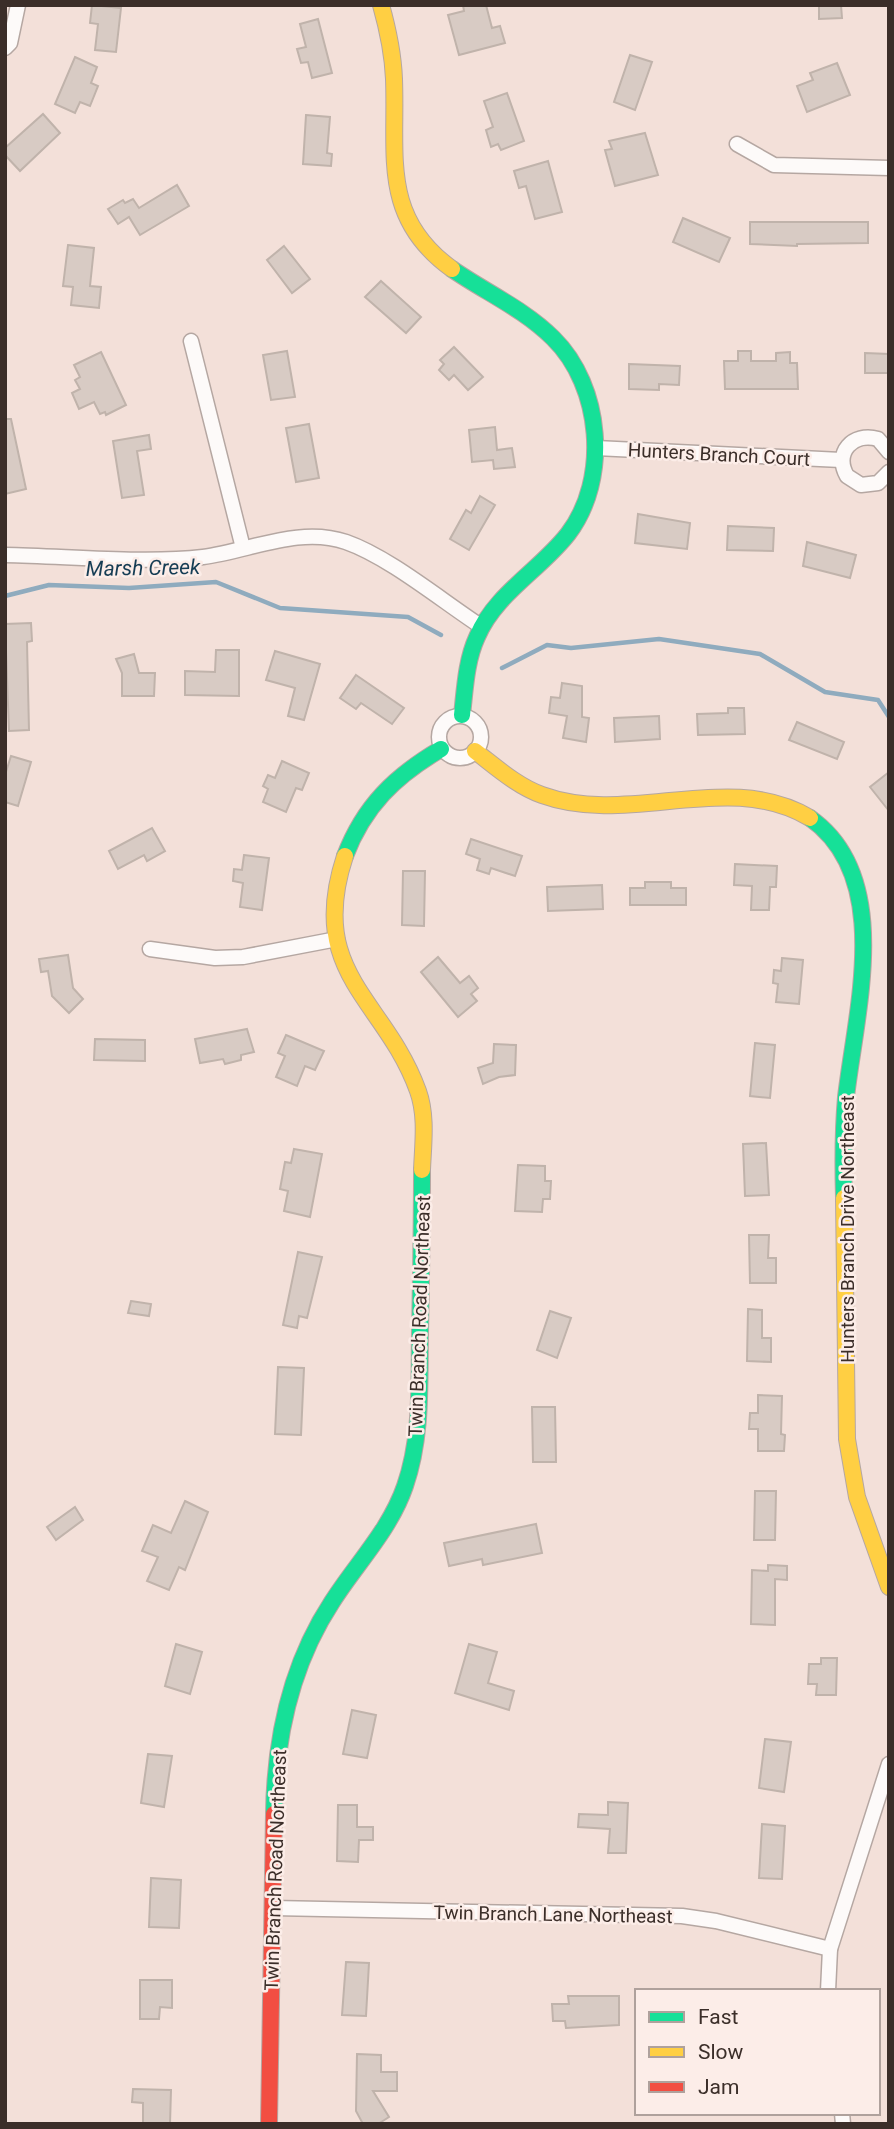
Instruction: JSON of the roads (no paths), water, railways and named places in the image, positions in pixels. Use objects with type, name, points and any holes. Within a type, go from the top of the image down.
[{"type":"street","points":[[5,48],[10,43],[18,5]]},
{"type":"street","points":[[381,5],[393,58],[392,172],[405,216],[430,252],[452,270],[535,322],[566,354],[589,397],[596,448],[588,493],[570,532],[482,627],[473,646],[462,715]]},
{"type":"street","points":[[737,144],[775,165],[889,167]]},
{"type":"street","points":[[191,341],[243,548]]},
{"type":"street","points":[[889,452],[877,439],[860,437],[847,446],[841,460],[847,476],[861,485],[878,483],[889,472]]},
{"type":"street","name":"Hunters Branch Court","points":[[596,448],[841,460]]},
{"type":"street","points":[[5,555],[203,557],[304,537],[345,542],[372,555],[482,627]]},
{"type":"street","points":[[462,715],[473,720],[481,730],[480,745],[475,751],[458,758],[441,749],[438,736],[448,718],[462,715]]},
{"type":"street","name":"Twin Branch Road Northeast","points":[[270,2124],[275,1768],[289,1695],[303,1654],[323,1615],[381,1533],[398,1503],[412,1464],[419,1423],[423,1108],[406,1062],[352,983],[337,939],[338,884],[355,832],[379,794],[417,763],[441,749]]},
{"type":"street","name":"Hunters Branch Drive Northeast","points":[[475,751],[525,786],[559,800],[589,803],[745,796],[765,798],[808,815],[831,833],[846,853],[859,880],[864,911],[863,972],[845,1101],[846,1427],[858,1505],[889,1587]]},
{"type":"street","points":[[150,948],[215,958],[243,957],[337,939]]},
{"type":"street","points":[[828,1989],[830,1949],[889,1763]]},
{"type":"street","name":"Twin Branch Lane Northeast","points":[[273,1908],[682,1916],[716,1921],[830,1949]]},
{"type":"waterway","name":"Marsh Creek","points":[[5,596],[49,585],[129,588],[216,582],[280,608],[408,617],[441,635]]},
{"type":"waterway","name":"Marsh Creek","points":[[502,668],[547,645],[571,648],[659,639],[760,654],[825,692],[878,700],[889,717]]}]
